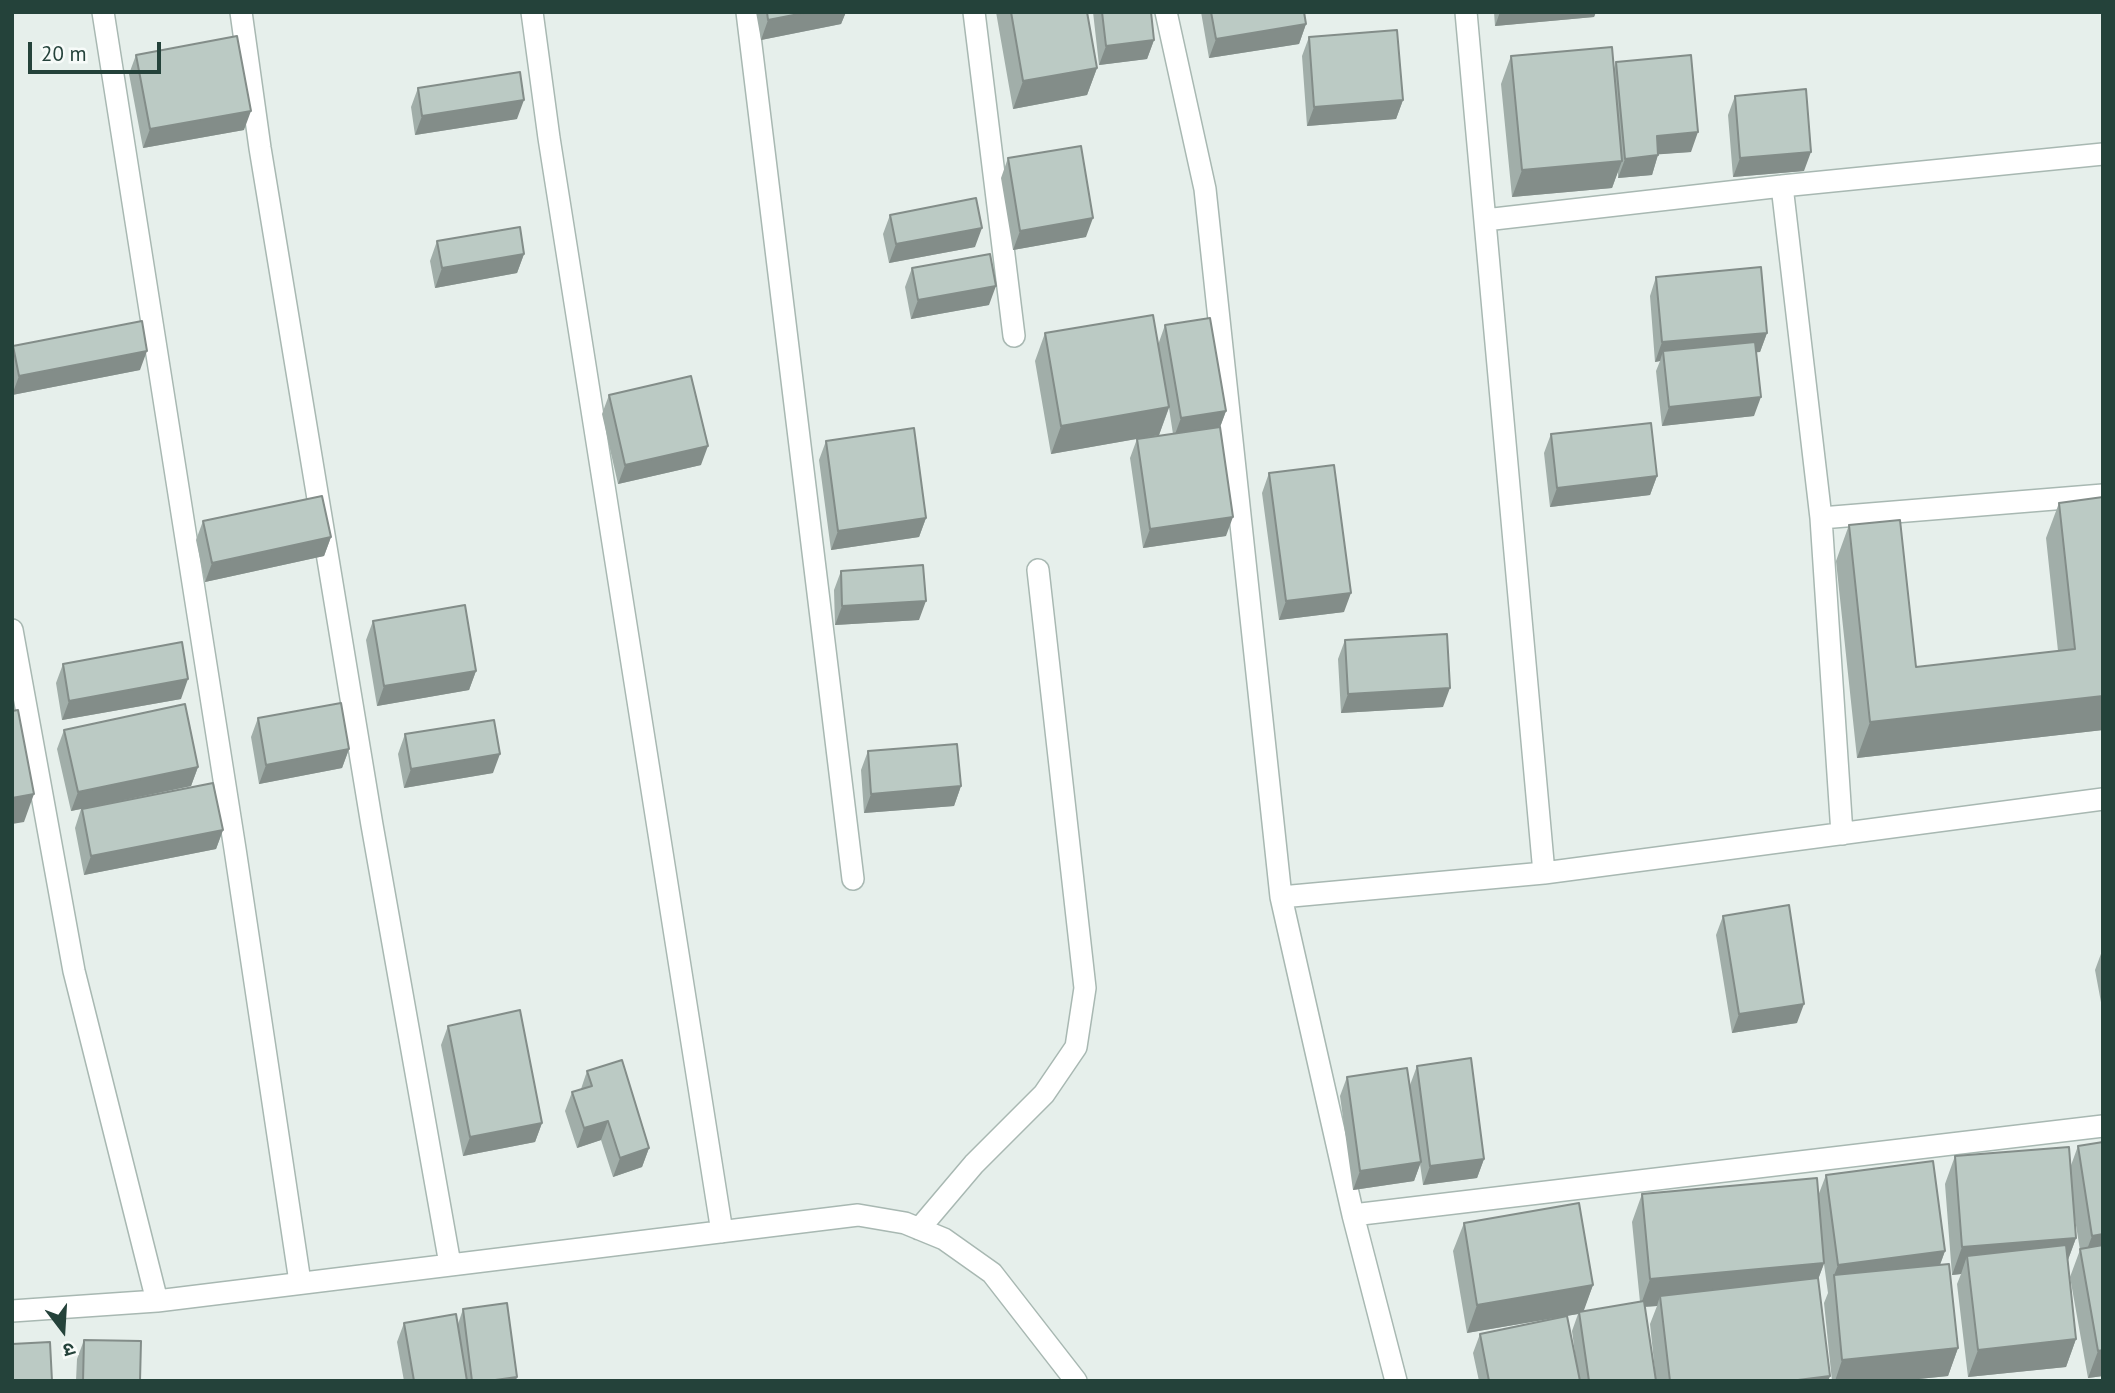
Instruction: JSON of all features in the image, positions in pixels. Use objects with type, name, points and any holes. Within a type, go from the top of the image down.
[{"type":"street","points":[[103,12],[231,822],[300,1282]]},
{"type":"street","points":[[241,12],[260,148],[370,812],[450,1264]]},
{"type":"street","points":[[531,12],[722,1232]]},
{"type":"street","points":[[747,12],[853,879]]},
{"type":"street","points":[[974,12],[1014,336]]},
{"type":"street","points":[[1166,12],[1205,189],[1281,897],[1353,1215],[1396,1381]]},
{"type":"street","points":[[1466,12],[1544,873]]},
{"type":"street","points":[[1485,220],[1782,186],[2103,154]]},
{"type":"street","points":[[1782,186],[1821,517],[1842,834]]},
{"type":"street","points":[[1821,517],[2103,495]]},
{"type":"street","points":[[919,1229],[974,1164],[1044,1094],[1076,1047],[1085,988],[1038,570]]},
{"type":"street","points":[[12,630],[74,971],[157,1301]]},
{"type":"street","points":[[1281,897],[1544,873],[2103,799]]},
{"type":"street","points":[[1353,1215],[2103,1126]]},
{"type":"street","points":[[12,1311],[157,1301],[858,1215],[905,1223],[919,1229],[944,1240],[992,1273],[1076,1381]]},
{"type":"building","points":[[767,12],[809,12],[768,20]]},
{"type":"building","points":[[1011,12],[1087,12],[1097,68],[1023,81]]},
{"type":"building","points":[[1102,12],[1151,12],[1154,40],[1106,46]]},
{"type":"building","points":[[1211,12],[1304,12],[1306,24],[1216,39]]},
{"type":"building","points":[[1397,30],[1403,100],[1314,107],[1309,37]]},
{"type":"building","points":[[237,36],[251,111],[150,129],[136,55]]},
{"type":"building","points":[[1612,47],[1622,161],[1522,170],[1511,56]]},
{"type":"building","points":[[1691,55],[1698,132],[1657,136],[1658,155],[1625,159],[1616,62]]},
{"type":"building","points":[[520,72],[524,100],[422,116],[418,88]]},
{"type":"building","points":[[1806,89],[1811,152],[1740,158],[1735,96]]},
{"type":"building","points":[[1081,146],[1093,218],[1020,231],[1008,158]]},
{"type":"building","points":[[976,198],[982,228],[896,244],[890,215]]},
{"type":"building","points":[[520,227],[524,254],[442,268],[437,241]]},
{"type":"building","points":[[990,254],[996,286],[918,300],[912,268]]},
{"type":"building","points":[[1761,267],[1767,333],[1662,342],[1656,277]]},
{"type":"building","points":[[1153,315],[1169,407],[1061,426],[1045,333]]},
{"type":"building","points":[[1210,318],[1226,411],[1181,418],[1165,325]]},
{"type":"building","points":[[142,321],[147,351],[19,376],[13,346]]},
{"type":"building","points":[[1755,342],[1761,397],[1669,407],[1663,351]]},
{"type":"building","points":[[691,376],[708,446],[625,465],[609,395]]},
{"type":"building","points":[[1651,423],[1657,476],[1557,488],[1551,434]]},
{"type":"building","points":[[1220,427],[1233,517],[1150,529],[1137,439]]},
{"type":"building","points":[[914,428],[926,518],[838,531],[826,441]]},
{"type":"building","points":[[1334,465],[1351,593],[1286,601],[1269,473]]},
{"type":"building","points":[[322,496],[331,537],[212,563],[203,521]]},
{"type":"building","points":[[2103,497],[2103,696],[1870,722],[1849,525],[1900,520],[1916,667],[2075,649],[2059,503]]},
{"type":"building","points":[[923,565],[926,601],[842,606],[841,571]]},
{"type":"building","points":[[465,605],[476,671],[384,686],[373,621]]},
{"type":"building","points":[[1447,634],[1450,688],[1348,694],[1345,640]]},
{"type":"building","points":[[182,642],[188,679],[69,701],[63,664]]},
{"type":"building","points":[[341,703],[349,749],[266,765],[258,718]]},
{"type":"building","points":[[185,704],[198,767],[78,792],[64,730]]},
{"type":"building","points":[[18,710],[34,794],[12,798],[12,711]]},
{"type":"building","points":[[494,720],[500,754],[411,769],[405,734]]},
{"type":"building","points":[[957,744],[961,786],[871,794],[868,751]]},
{"type":"building","points":[[213,783],[223,830],[91,856],[82,809]]},
{"type":"building","points":[[1789,905],[1804,1004],[1739,1014],[1723,916]]},
{"type":"building","points":[[520,1010],[542,1123],[470,1137],[448,1026]]},
{"type":"building","points":[[1471,1058],[1484,1159],[1430,1166],[1417,1066]]},
{"type":"building","points":[[622,1060],[649,1148],[620,1158],[608,1121],[584,1128],[572,1092],[592,1086],[587,1071]]},
{"type":"building","points":[[1407,1068],[1421,1162],[1360,1171],[1347,1077]]},
{"type":"building","points":[[2103,1142],[2103,1234],[2092,1236],[2078,1146]]},
{"type":"building","points":[[2069,1147],[2076,1238],[1962,1247],[1955,1156]]},
{"type":"building","points":[[1933,1161],[1945,1251],[1838,1265],[1826,1175]]},
{"type":"building","points":[[1817,1178],[1824,1263],[1650,1279],[1642,1194]]},
{"type":"building","points":[[1579,1203],[1593,1285],[1477,1305],[1464,1223]]},
{"type":"building","points":[[2066,1245],[2076,1339],[1978,1350],[1967,1256]]},
{"type":"building","points":[[2103,1245],[2103,1350],[2098,1351],[2080,1249]]},
{"type":"building","points":[[1949,1264],[1958,1348],[1842,1360],[1834,1275]]},
{"type":"building","points":[[1818,1278],[1830,1376],[1790,1381],[1670,1381],[1660,1296]]},
{"type":"building","points":[[1644,1301],[1656,1381],[1589,1381],[1579,1312]]},
{"type":"building","points":[[507,1303],[517,1377],[472,1381],[463,1309]]},
{"type":"building","points":[[456,1314],[467,1381],[414,1381],[404,1323]]},
{"type":"building","points":[[1567,1316],[1580,1381],[1489,1381],[1480,1334]]},
{"type":"building","points":[[84,1340],[141,1341],[140,1381],[83,1381]]},
{"type":"building","points":[[50,1342],[52,1381],[12,1381],[12,1344]]}]
